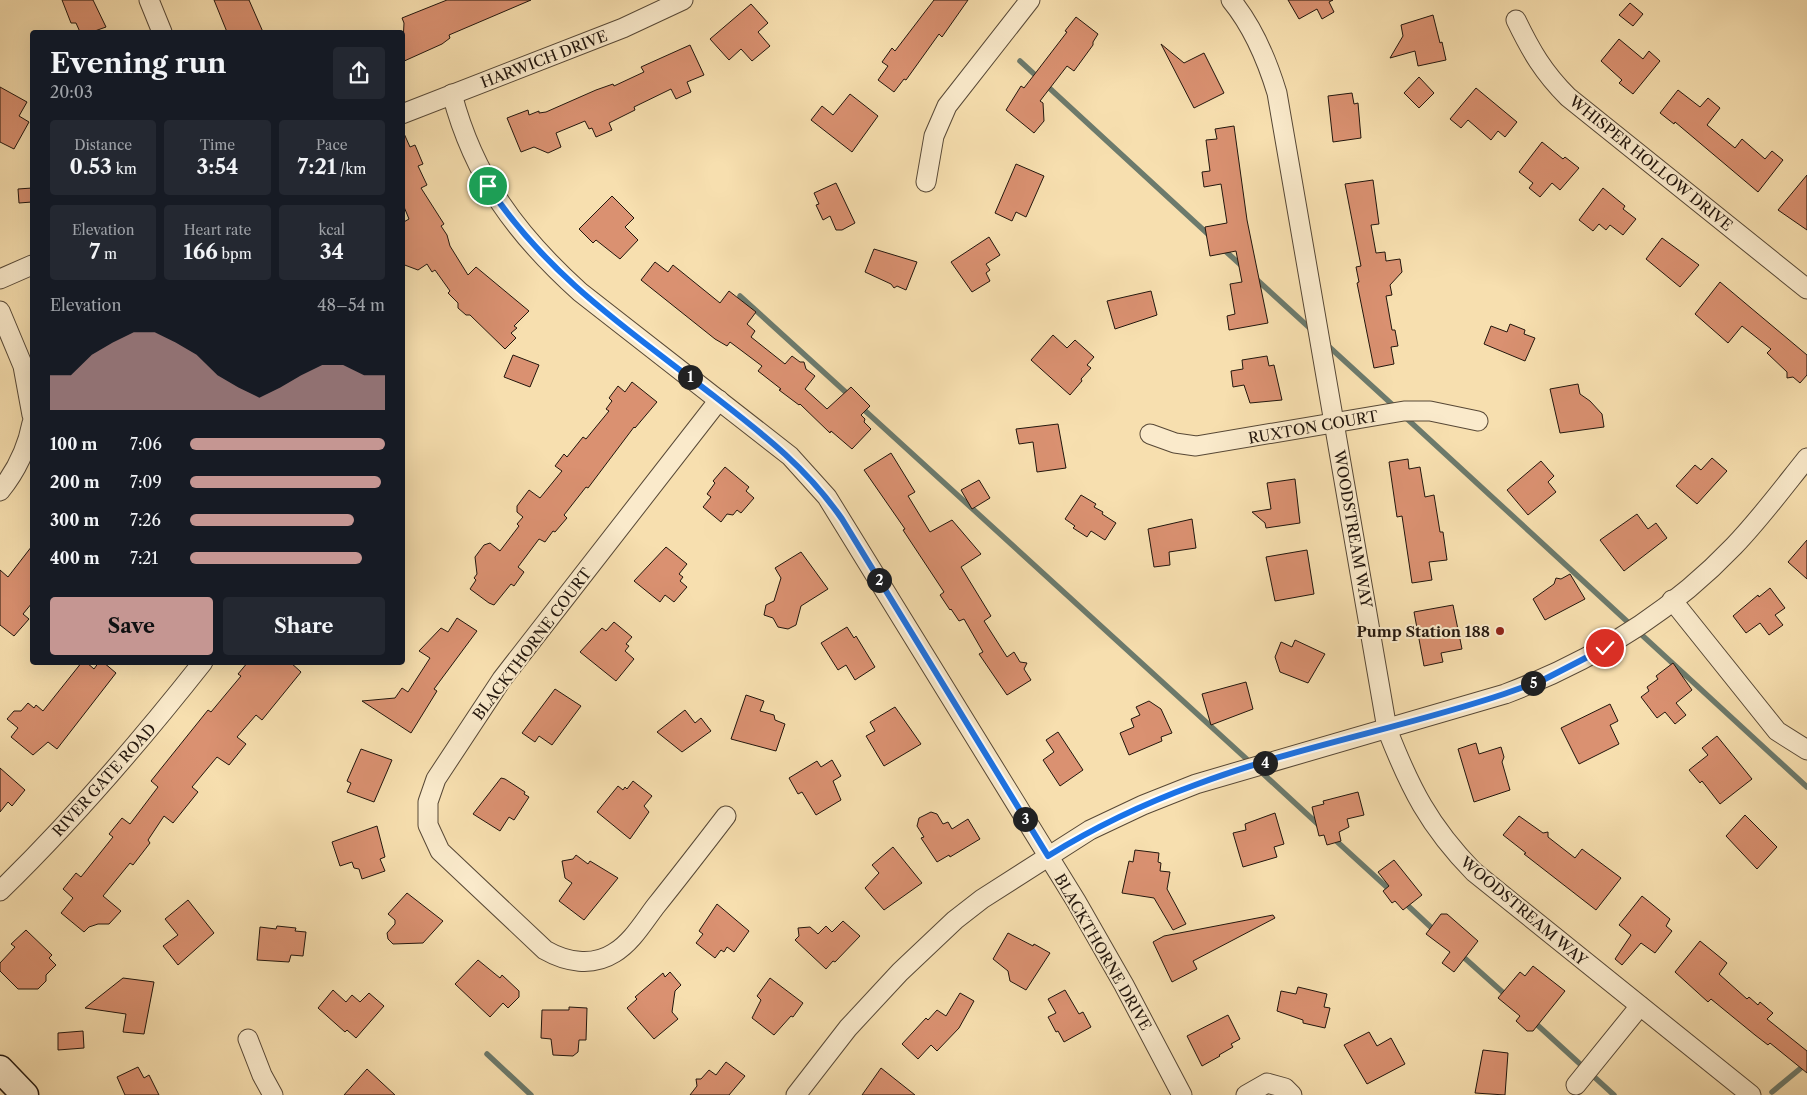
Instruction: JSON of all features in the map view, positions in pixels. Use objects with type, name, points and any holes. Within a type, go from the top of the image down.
[{"type":"main road","points":[[0,1069],[25,1095]]},
{"type":"street","points":[[149,0],[161,30]]},
{"type":"street","name":"HARWICH DRIVE","points":[[405,113],[623,28],[683,0]]},
{"type":"street","points":[[926,182],[934,136],[947,106],[1030,0]]},
{"type":"street","name":"WOODSTREAM WAY","points":[[1231,0],[1246,21],[1265,56],[1277,94],[1388,729],[1405,776],[1424,812],[1459,857],[1496,891],[1751,1095]]},
{"type":"street","name":"WHISPER HOLLOW DRIVE","points":[[1516,20],[1533,56],[1550,79],[1568,97],[1807,289]]},
{"type":"street","name":"BLACKTHORNE DRIVE","points":[[452,94],[468,147],[488,186],[520,231],[552,267],[580,292],[790,456],[827,497],[1048,856],[1124,985],[1182,1095]]},
{"type":"street","points":[[0,278],[30,266]]},
{"type":"street","points":[[0,311],[23,366],[30,404]]},
{"type":"street","name":"BLACKTHORNE COURT","points":[[720,400],[502,679],[436,779],[428,802],[427,813],[428,825],[434,843],[463,875],[544,950],[559,958],[581,962],[601,959],[615,953],[634,935],[726,816]]},
{"type":"street","name":"RUXTON COURT","points":[[1150,434],[1174,443],[1196,446],[1413,411],[1430,411],[1478,421]]},
{"type":"street","points":[[0,491],[13,475],[27,445],[30,431]]},
{"type":"street","points":[[796,1095],[848,1028],[900,972],[976,904],[1048,856],[1090,830],[1143,805],[1196,784],[1483,702],[1543,680],[1605,648],[1703,576],[1734,546],[1807,458]]},
{"type":"street","points":[[1672,600],[1776,731],[1807,750]]},
{"type":"street","name":"RIVER GATE ROAD","points":[[0,891],[39,853],[147,734],[201,665]]},
{"type":"street","points":[[1576,1085],[1640,1006]]},
{"type":"street","points":[[248,1039],[262,1075],[273,1095]]},
{"type":"street","points":[[1246,1095],[1267,1083],[1285,1088],[1292,1095]]},
{"type":"building","points":[[62,0],[93,0],[106,27],[98,30],[79,30],[76,23],[71,23]]},
{"type":"building","points":[[214,0],[249,0],[262,30],[226,30]]},
{"type":"building","points":[[447,0],[531,0],[449,35],[450,38],[442,44],[405,61],[405,30],[402,18]]},
{"type":"building","points":[[934,0],[968,0],[942,37],[939,34],[906,80],[904,79],[894,92],[878,80],[888,66],[882,62],[892,48],[895,51]]},
{"type":"building","points":[[1288,0],[1333,0],[1329,2],[1334,12],[1322,19],[1317,9],[1299,19]]},
{"type":"building","points":[[1630,3],[1643,14],[1633,26],[1619,15]]},
{"type":"building","points":[[751,4],[768,23],[758,32],[770,46],[752,61],[741,49],[729,60],[710,39]]},
{"type":"building","points":[[1433,15],[1446,60],[1418,66],[1415,51],[1390,58],[1403,36],[1401,25]]},
{"type":"building","points":[[1076,17],[1098,34],[1093,45],[1074,71],[1067,66],[1040,101],[1043,103],[1044,121],[1034,133],[1006,110],[1021,86],[1024,88],[1067,32],[1065,31]]},
{"type":"building","points":[[1619,39],[1643,59],[1649,51],[1660,61],[1633,94],[1619,83],[1622,80],[1601,61]]},
{"type":"building","points":[[1161,44],[1184,63],[1204,53],[1224,93],[1194,108]]},
{"type":"building","points":[[690,45],[704,75],[687,82],[691,92],[676,99],[671,89],[634,107],[635,110],[609,123],[612,130],[596,137],[592,128],[589,129],[585,121],[556,133],[561,147],[548,153],[534,147],[521,152],[507,118],[528,110],[529,115],[539,111],[539,113],[546,112],[596,90],[613,84],[614,86],[644,72],[641,67]]},
{"type":"building","points":[[1419,77],[1434,93],[1419,108],[1404,93]]},
{"type":"building","points":[[0,87],[27,102],[19,116],[29,122],[14,149],[0,142]]},
{"type":"building","points":[[1476,88],[1517,122],[1505,137],[1498,131],[1491,140],[1468,120],[1461,128],[1450,119]]},
{"type":"building","points":[[1678,90],[1700,107],[1708,98],[1720,108],[1707,125],[1735,148],[1742,139],[1765,159],[1772,151],[1783,160],[1758,192],[1675,122],[1674,124],[1660,113]]},
{"type":"building","points":[[1352,93],[1354,104],[1358,103],[1361,138],[1333,142],[1328,96]]},
{"type":"building","points":[[850,94],[878,116],[852,152],[811,120],[822,106],[833,115]]},
{"type":"building","points":[[1234,126],[1247,220],[1268,323],[1229,330],[1227,316],[1235,314],[1230,284],[1242,282],[1236,251],[1210,256],[1205,227],[1227,223],[1221,184],[1204,187],[1202,172],[1210,171],[1206,140],[1217,139],[1215,129]]},
{"type":"building","points":[[405,136],[410,147],[415,145],[423,164],[418,166],[427,185],[421,188],[444,224],[441,226],[447,235],[450,246],[468,275],[476,267],[529,311],[514,326],[517,328],[511,333],[516,338],[505,349],[470,315],[466,315],[458,308],[458,303],[448,293],[450,291],[435,270],[432,272],[427,264],[418,270],[405,265],[405,221],[409,219],[405,209]]},
{"type":"building","points":[[1542,142],[1563,159],[1565,157],[1579,168],[1560,190],[1552,183],[1540,197],[1529,188],[1533,183],[1519,172]]},
{"type":"building","points":[[1016,164],[1044,176],[1026,217],[1016,212],[1012,221],[995,213]]},
{"type":"building","points":[[1807,175],[1807,230],[1778,210]]},
{"type":"building","points":[[1373,180],[1379,224],[1371,225],[1376,253],[1385,252],[1386,261],[1400,259],[1402,272],[1390,285],[1392,295],[1386,296],[1392,330],[1395,330],[1398,346],[1391,347],[1394,364],[1374,368],[1357,283],[1359,282],[1356,267],[1361,266],[1345,184]]},
{"type":"building","points":[[836,183],[855,223],[842,230],[836,230],[830,216],[823,220],[816,205],[819,204],[814,193]]},
{"type":"building","points":[[30,188],[30,202],[19,203],[18,189]]},
{"type":"building","points":[[1603,188],[1625,206],[1623,209],[1636,219],[1623,235],[1610,225],[1606,230],[1599,224],[1593,231],[1579,220]]},
{"type":"building","points":[[612,196],[634,218],[625,227],[638,240],[620,259],[596,240],[593,243],[579,229]]},
{"type":"building","points":[[989,237],[1000,255],[986,264],[990,270],[986,273],[990,281],[972,292],[951,262]]},
{"type":"building","points":[[1662,238],[1699,265],[1680,287],[1646,259]]},
{"type":"building","points":[[874,249],[917,262],[906,290],[897,286],[894,288],[891,284],[865,272]]},
{"type":"building","points":[[655,262],[668,272],[673,265],[720,303],[729,291],[756,312],[747,324],[755,331],[751,337],[785,364],[792,356],[800,362],[804,362],[806,369],[815,376],[805,389],[827,409],[851,387],[870,406],[861,415],[865,419],[864,422],[871,429],[852,449],[831,431],[830,433],[800,404],[779,390],[781,389],[758,371],[762,366],[730,342],[727,346],[715,339],[641,280]]},
{"type":"building","points":[[1720,282],[1807,355],[1807,375],[1800,383],[1793,377],[1787,378],[1787,372],[1767,353],[1771,349],[1742,326],[1728,343],[1695,314]]},
{"type":"building","points":[[1151,291],[1157,315],[1115,329],[1107,301]]},
{"type":"building","points":[[1510,324],[1525,330],[1524,334],[1535,338],[1525,361],[1484,344],[1491,326],[1507,332]]},
{"type":"building","points":[[1053,335],[1067,348],[1075,340],[1094,357],[1087,365],[1091,368],[1070,395],[1031,360]]},
{"type":"building","points":[[513,355],[539,365],[530,387],[504,377]]},
{"type":"building","points":[[1267,356],[1269,366],[1274,365],[1282,400],[1250,403],[1244,385],[1233,387],[1231,371],[1243,369],[1242,360]]},
{"type":"building","points":[[632,382],[657,402],[634,427],[588,488],[586,487],[564,515],[567,518],[555,532],[553,531],[545,542],[539,539],[518,567],[524,572],[514,586],[511,584],[494,605],[489,603],[470,589],[476,580],[474,578],[477,574],[475,557],[484,545],[490,543],[500,551],[519,526],[517,524],[523,517],[517,512],[517,506],[529,490],[540,498],[562,471],[555,466],[564,454],[567,457],[583,437],[586,439],[609,411],[606,409],[612,401],[609,398],[618,386],[625,392]]},
{"type":"building","points":[[1578,384],[1580,394],[1590,401],[1602,414],[1604,427],[1560,433],[1550,389]]},
{"type":"building","points":[[1058,424],[1066,468],[1037,472],[1033,442],[1019,444],[1016,429]]},
{"type":"building","points":[[891,453],[915,492],[908,496],[930,532],[952,520],[981,554],[961,567],[991,616],[984,621],[1007,657],[1014,652],[1020,662],[1027,663],[1024,669],[1031,680],[1007,695],[979,654],[983,652],[964,619],[959,621],[950,610],[940,595],[944,592],[903,530],[905,529],[864,470]]},
{"type":"building","points":[[1712,458],[1727,471],[1697,504],[1676,486],[1695,465],[1701,470]]},
{"type":"building","points":[[1408,459],[1409,469],[1420,467],[1425,497],[1434,495],[1440,532],[1443,532],[1447,560],[1429,562],[1432,580],[1412,583],[1402,516],[1397,517],[1389,462]]},
{"type":"building","points":[[1541,461],[1554,476],[1548,482],[1556,492],[1528,515],[1507,490]]},
{"type":"building","points":[[725,467],[749,487],[746,491],[754,498],[741,513],[737,510],[733,515],[727,514],[721,522],[703,507],[711,497],[707,494],[715,483],[713,481]]},
{"type":"building","points":[[1295,479],[1300,523],[1266,528],[1265,523],[1252,512],[1271,509],[1267,483]]},
{"type":"building","points":[[979,480],[990,498],[972,509],[961,490]]},
{"type":"building","points":[[1081,495],[1096,504],[1094,507],[1116,523],[1105,540],[1091,531],[1087,537],[1073,528],[1075,526],[1065,519]]},
{"type":"building","points":[[1637,514],[1648,529],[1656,523],[1667,538],[1624,571],[1600,540]]},
{"type":"building","points":[[1192,519],[1196,548],[1169,552],[1170,565],[1154,567],[1148,529]]},
{"type":"building","points":[[1807,540],[1807,579],[1788,562]]},
{"type":"building","points":[[666,547],[687,564],[679,574],[683,577],[680,581],[687,587],[674,602],[665,595],[660,602],[634,581]]},
{"type":"building","points":[[30,549],[30,605],[23,614],[29,619],[14,636],[0,625],[0,570],[8,577]]},
{"type":"building","points":[[1307,550],[1314,594],[1275,601],[1266,557]]},
{"type":"building","points":[[801,552],[828,589],[801,606],[796,625],[788,629],[778,627],[773,618],[764,615],[766,605],[774,601],[781,578],[775,568]]},
{"type":"building","points":[[1570,574],[1585,599],[1545,620],[1533,599],[1554,584],[1556,578],[1561,579]]},
{"type":"building","points":[[1770,588],[1785,608],[1775,615],[1783,625],[1769,635],[1760,623],[1746,633],[1733,616],[1758,595],[1759,597]]},
{"type":"building","points":[[1453,605],[1462,649],[1441,653],[1443,662],[1424,666],[1414,612]]},
{"type":"building","points":[[457,618],[477,631],[434,689],[437,691],[411,733],[362,701],[395,698],[402,688],[408,692],[430,658],[419,651],[441,628],[448,632]]},
{"type":"building","points":[[614,622],[632,637],[626,644],[629,646],[625,651],[634,659],[616,681],[580,652],[602,628],[606,631]]},
{"type":"building","points":[[847,627],[854,638],[856,636],[875,667],[855,680],[846,665],[838,670],[821,643]]},
{"type":"building","points":[[1295,640],[1325,654],[1308,683],[1280,672],[1275,657],[1281,642],[1292,647]]},
{"type":"building","points":[[1673,663],[1692,690],[1676,703],[1686,715],[1675,724],[1665,712],[1657,718],[1641,697],[1649,691],[1647,687],[1658,679],[1656,676]]},
{"type":"building","points":[[80,665],[89,665],[94,669],[97,665],[107,665],[116,673],[57,749],[48,742],[33,755],[11,737],[18,728],[7,719],[14,711],[21,711],[28,703],[34,708],[36,705],[43,711]]},
{"type":"building","points":[[246,665],[293,665],[301,672],[262,720],[256,715],[237,737],[246,744],[229,765],[217,757],[192,787],[198,792],[173,823],[164,816],[148,840],[150,843],[133,865],[130,863],[103,896],[121,911],[109,924],[98,924],[89,927],[84,932],[61,913],[73,898],[63,889],[76,873],[81,877],[113,837],[109,834],[122,818],[130,824],[158,787],[151,781],[208,710],[211,712],[241,676],[238,674]]},
{"type":"building","points":[[1246,682],[1253,709],[1211,725],[1202,694]]},
{"type":"building","points":[[555,689],[581,706],[552,745],[539,736],[535,742],[522,733]]},
{"type":"building","points":[[746,695],[764,701],[760,711],[774,715],[775,720],[785,724],[776,751],[731,739]]},
{"type":"building","points":[[1149,701],[1161,709],[1172,733],[1161,737],[1162,741],[1129,755],[1120,733],[1134,727],[1131,719],[1140,715],[1136,707]]},
{"type":"building","points":[[1610,704],[1618,721],[1610,725],[1619,744],[1579,764],[1561,728]]},
{"type":"building","points":[[895,707],[921,744],[884,766],[866,736],[875,731],[870,722]]},
{"type":"building","points":[[685,710],[695,723],[701,718],[711,731],[682,752],[657,732]]},
{"type":"building","points":[[1058,732],[1083,770],[1060,786],[1043,760],[1054,752],[1046,740]]},
{"type":"building","points":[[1717,736],[1752,779],[1720,804],[1702,781],[1700,783],[1689,770],[1708,755],[1702,748]]},
{"type":"building","points":[[1476,743],[1479,754],[1501,747],[1504,757],[1502,762],[1510,790],[1474,802],[1458,749]]},
{"type":"building","points":[[361,749],[392,760],[374,802],[347,792],[351,783],[347,781]]},
{"type":"building","points":[[832,760],[841,776],[833,781],[841,800],[816,815],[802,792],[798,794],[789,778],[817,761],[821,767]]},
{"type":"building","points":[[0,768],[25,790],[12,806],[8,802],[0,812]]},
{"type":"building","points":[[501,778],[525,792],[524,794],[529,797],[514,820],[509,817],[500,831],[473,814]]},
{"type":"building","points":[[633,781],[652,796],[644,806],[649,812],[630,839],[597,812],[618,786],[623,790],[625,787],[627,789]]},
{"type":"building","points":[[1358,792],[1364,815],[1347,819],[1349,827],[1339,832],[1341,841],[1327,845],[1324,835],[1319,836],[1312,807],[1324,804],[1323,801]]},
{"type":"building","points":[[931,812],[937,814],[943,824],[948,822],[952,829],[968,819],[980,839],[950,857],[949,855],[937,862],[921,838],[924,837],[917,826],[919,818]]},
{"type":"building","points":[[1275,813],[1284,844],[1274,847],[1277,857],[1243,867],[1233,833],[1246,830],[1245,824]]},
{"type":"building","points":[[1745,815],[1777,847],[1757,869],[1726,836]]},
{"type":"building","points":[[1519,816],[1543,833],[1548,832],[1548,837],[1575,858],[1582,849],[1621,878],[1596,910],[1524,854],[1526,853],[1503,835]]},
{"type":"building","points":[[377,826],[385,857],[380,859],[385,871],[362,879],[359,869],[354,868],[352,862],[340,866],[332,842]]},
{"type":"building","points":[[893,847],[922,883],[884,910],[865,888],[879,873],[872,865]]},
{"type":"building","points":[[1135,850],[1159,853],[1160,871],[1170,872],[1167,889],[1186,924],[1173,930],[1154,898],[1122,893],[1129,861],[1133,862]]},
{"type":"building","points":[[576,855],[588,864],[590,861],[618,878],[584,920],[559,901],[572,883],[565,878],[562,861],[573,859]]},
{"type":"building","points":[[1394,860],[1422,895],[1403,910],[1395,901],[1392,903],[1383,891],[1389,886],[1378,872]]},
{"type":"building","points":[[407,893],[443,921],[423,943],[393,944],[388,939],[387,933],[395,924],[395,920],[388,914]]},
{"type":"building","points":[[1642,896],[1670,919],[1666,926],[1672,931],[1655,953],[1641,943],[1622,965],[1615,959],[1631,935],[1619,925]]},
{"type":"building","points":[[188,900],[214,933],[178,965],[163,946],[178,935],[165,919]]},
{"type":"building","points":[[717,904],[749,931],[734,952],[727,947],[724,952],[721,950],[715,958],[696,943],[703,934],[699,931]]},
{"type":"building","points":[[1441,914],[1447,914],[1478,941],[1454,972],[1442,963],[1450,952],[1426,934]]},
{"type":"building","points":[[1273,915],[1275,918],[1193,961],[1197,969],[1172,982],[1153,942],[1164,936]]},
{"type":"building","points":[[843,921],[860,936],[826,969],[795,940],[799,936],[798,928],[810,927],[818,934],[826,926],[832,932]]},
{"type":"building","points":[[277,926],[296,928],[295,931],[306,932],[303,956],[291,955],[289,962],[257,960],[260,927],[276,929]]},
{"type":"building","points":[[26,930],[52,955],[49,958],[56,965],[46,975],[46,981],[38,989],[18,989],[0,971],[0,963],[15,947],[11,944]]},
{"type":"building","points":[[1008,933],[1050,953],[1026,990],[1010,981],[1008,971],[993,959]]},
{"type":"building","points":[[1700,941],[1727,963],[1719,974],[1747,999],[1749,997],[1758,1005],[1760,1002],[1773,1013],[1767,1019],[1807,1051],[1807,1073],[1770,1043],[1768,1045],[1755,1035],[1711,999],[1708,1002],[1675,972]]},
{"type":"building","points":[[478,960],[500,978],[502,975],[519,991],[519,997],[508,1008],[503,1003],[490,1017],[455,984]]},
{"type":"building","points":[[1533,966],[1565,991],[1533,1031],[1527,1031],[1516,1021],[1520,1016],[1498,998],[1520,972],[1525,976]]},
{"type":"building","points":[[670,972],[681,985],[675,991],[672,1012],[678,1019],[654,1039],[627,1008],[637,999],[635,997],[663,973],[665,977]]},
{"type":"building","points":[[123,978],[154,982],[144,1034],[123,1032],[126,1014],[85,1008]]},
{"type":"building","points":[[770,978],[803,1003],[793,1017],[791,1016],[774,1035],[752,1018],[761,1000],[757,996]]},
{"type":"building","points":[[1298,987],[1327,994],[1324,1007],[1330,1008],[1325,1028],[1303,1023],[1303,1020],[1277,1011],[1281,991],[1296,994]]},
{"type":"building","points":[[333,990],[346,1002],[352,995],[360,1002],[369,993],[384,1006],[356,1038],[347,1030],[345,1032],[318,1008]]},
{"type":"building","points":[[1065,990],[1079,1014],[1083,1012],[1091,1027],[1064,1042],[1048,1017],[1056,1013],[1048,999]]},
{"type":"building","points":[[960,993],[974,1001],[959,1028],[937,1051],[931,1045],[918,1059],[902,1044],[926,1018],[928,1020],[937,1010],[946,1016]]},
{"type":"building","points":[[569,1007],[587,1008],[586,1040],[579,1040],[578,1052],[573,1056],[553,1055],[551,1039],[541,1038],[542,1010],[569,1010]]},
{"type":"building","points":[[1228,1015],[1240,1039],[1231,1044],[1233,1047],[1202,1066],[1187,1036]]},
{"type":"building","points":[[83,1031],[84,1048],[58,1050],[58,1033]]},
{"type":"building","points":[[1369,1032],[1377,1046],[1391,1038],[1405,1064],[1367,1084],[1344,1045]]},
{"type":"building","points":[[1483,1050],[1508,1053],[1505,1095],[1475,1093]]},
{"type":"building","points":[[726,1062],[745,1076],[729,1095],[690,1095],[697,1086],[696,1079],[701,1079],[709,1070],[716,1075]]},
{"type":"building","points":[[138,1067],[144,1078],[149,1075],[159,1095],[125,1095],[117,1077]]},
{"type":"building","points":[[881,1068],[915,1095],[862,1095]]},
{"type":"building","points":[[367,1069],[395,1095],[344,1095]]},
{"type":"waterway","points":[[1020,61],[1210,236]]},
{"type":"waterway","points":[[1222,248],[1243,267]]},
{"type":"waterway","points":[[1255,278],[1313,331]]},
{"type":"waterway","points":[[740,296],[851,397]]},
{"type":"waterway","points":[[1325,343],[1396,408]]},
{"type":"waterway","points":[[861,407],[1251,763]]},
{"type":"waterway","points":[[1404,416],[1807,787]]},
{"type":"waterway","points":[[1258,769],[1321,827]]},
{"type":"waterway","points":[[1332,837],[1391,891]]},
{"type":"waterway","points":[[1404,902],[1436,932]]},
{"type":"waterway","points":[[1459,953],[1508,997]]},
{"type":"waterway","points":[[1533,1021],[1614,1095]]},
{"type":"waterway","points":[[487,1054],[531,1095]]},
{"type":"waterway","points":[[1772,1092],[1807,1063]]},
{"type":"place","name":"Pump Station 188","points":[[1500,631]]},
{"type":"route","points":[[488,186],[520,231],[552,267],[580,292],[748,422],[790,456],[809,475],[842,519],[1048,856],[1090,830],[1143,805],[1196,784],[1483,702],[1543,680],[1605,648]]}]
